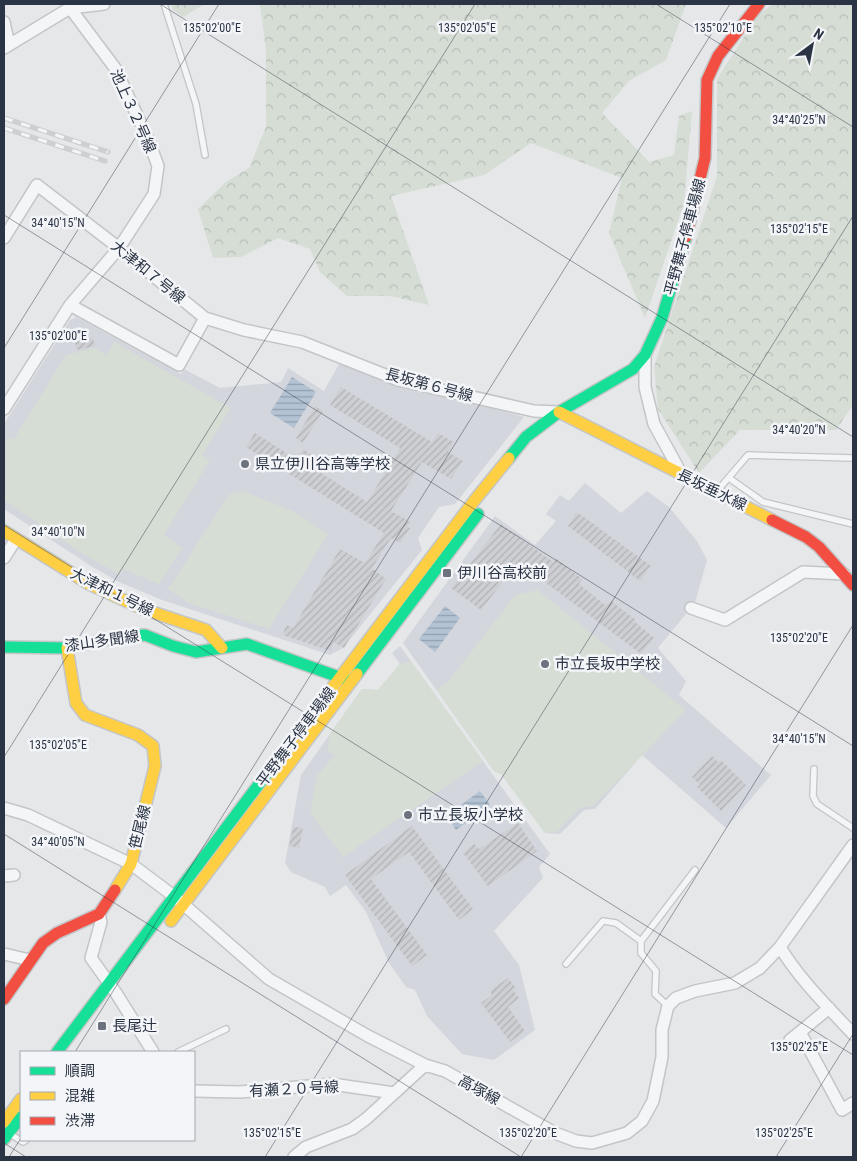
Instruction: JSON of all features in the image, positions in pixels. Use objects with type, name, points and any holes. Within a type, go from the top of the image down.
[{"type":"main road","name":"平野舞子停車場線","points":[[72,1051],[341,678],[474,501],[526,437],[559,412],[633,369],[645,355],[662,318],[692,218],[705,158],[706,80],[718,56],[759,4]]},
{"type":"main road","name":"長坂垂水線","points":[[559,412],[806,537],[819,547],[853,585]]},
{"type":"main road","name":"平野舞子停車場線","points":[[167,927],[179,901],[353,682],[483,507],[539,426]]},
{"type":"main road","name":"大津和１号線","points":[[4,531],[89,584],[143,609],[206,630],[222,648]]},
{"type":"main road","name":"漆山多聞線","points":[[4,647],[67,648],[119,637],[145,635],[172,646],[196,652],[247,644],[353,682]]},
{"type":"main road","name":"笹尾線","points":[[67,648],[76,703],[85,715],[138,735],[153,746],[155,766],[130,864],[99,914]]},
{"type":"main road","points":[[4,999],[43,943],[57,933],[99,914]]},
{"type":"main road","name":"平野舞子停車場線","points":[[59,1051],[112,994]]},
{"type":"main road","points":[[4,1122],[20,1100]]},
{"type":"main road","points":[[5,1134],[20,1117]]},
{"type":"street","points":[[4,22],[6,46],[69,6],[104,4]]},
{"type":"street","name":"池上３２号線","points":[[4,409],[70,304],[119,248],[154,194],[158,166],[148,139],[115,68],[69,6]]},
{"type":"street","name":"大津和７号線","points":[[4,238],[37,185],[119,248],[205,318],[244,330],[302,342]]},
{"type":"street","points":[[70,304],[179,365],[205,318]]},
{"type":"street","name":"長坂第６号線","points":[[302,342],[398,380],[534,411],[559,412]]},
{"type":"street","points":[[645,355],[645,387],[654,424],[683,476]]},
{"type":"street","points":[[4,558],[16,539]]},
{"type":"street","points":[[691,608],[725,620],[803,572],[844,574]]},
{"type":"street","name":"高塚線","points":[[4,808],[28,815],[130,864],[179,901],[269,979],[368,1036],[425,1066],[445,1071],[555,1133],[576,1141],[592,1143],[627,1133],[642,1121],[653,1101],[662,1057],[662,1030],[668,1006]]},
{"type":"street","points":[[668,1006],[676,998],[694,991],[736,983],[760,968],[780,947],[853,845]]},
{"type":"street","points":[[99,914],[100,922],[91,958],[112,994],[152,1051]]},
{"type":"street","points":[[780,947],[786,957],[853,1034]]},
{"type":"street","points":[[4,954],[30,960]]},
{"type":"street","points":[[790,1040],[829,1008]]},
{"type":"street","points":[[800,1032],[842,1110],[853,1103]]},
{"type":"street","points":[[294,1157],[306,1147],[352,1129],[366,1119],[425,1066]]},
{"type":"street","name":"有瀬２０号線","points":[[195,1091],[240,1092],[332,1084],[394,1093]]},
{"type":"lane","points":[[164,4],[196,104],[205,155]]},
{"type":"lane","points":[[717,492],[748,455],[853,458]]},
{"type":"lane","points":[[729,478],[763,502],[853,524]]},
{"type":"lane","points":[[814,769],[813,796],[817,804],[853,828]]},
{"type":"lane","points":[[668,1006],[655,994],[656,971],[641,953],[641,942],[695,870]]},
{"type":"lane","points":[[566,964],[603,922],[616,923],[641,942]]},
{"type":"lane","points":[[180,1051],[226,1029]]},
{"type":"lane","points":[[5,1134],[20,1141]]},
{"type":"shaded area","name":"県立伊川谷高等学校","points":[[76,317],[181,374],[184,369],[220,388],[281,382],[288,368],[324,391],[339,364],[418,392],[473,402],[524,417],[455,504],[439,507],[418,538],[422,550],[343,648],[330,655],[162,600],[119,582],[4,509],[4,424],[70,320]]},
{"type":"shaded area","name":"市立長坂中学校","points":[[585,483],[621,513],[647,491],[669,507],[697,541],[707,560],[695,603],[658,648],[686,681],[679,695],[771,775],[726,828],[642,755],[595,809],[584,810],[560,834],[545,833],[501,774],[494,771],[403,643],[495,516],[535,545],[556,521],[546,514],[560,495],[569,501]]},
{"type":"shaded area","name":"市立長坂小学校","points":[[400,646],[550,854],[539,867],[543,878],[494,931],[519,965],[535,1030],[494,1060],[462,1054],[427,1016],[415,990],[406,987],[389,963],[366,912],[346,885],[330,896],[325,887],[291,872],[285,863],[301,775],[362,689],[378,690],[400,664],[392,653]]},
{"type":"green space","points":[[173,4],[203,5],[183,17],[172,9]]},
{"type":"green space","points":[[260,4],[686,4],[666,60],[629,81],[602,113],[649,162],[674,155],[679,116],[692,111],[684,203],[645,318],[609,233],[622,178],[531,143],[484,175],[391,196],[429,305],[390,296],[347,296],[320,272],[310,249],[278,238],[241,257],[213,258],[198,209],[226,182],[249,168],[266,127],[266,50]]},
{"type":"green space","points":[[773,4],[853,4],[853,405],[836,430],[740,430],[699,473],[658,409],[654,367],[717,176],[717,79],[758,15]]},
{"type":"green space","points":[[114,342],[231,408],[202,455],[210,460],[164,535],[182,548],[159,584],[123,569],[120,575],[77,550],[4,500],[4,439],[14,439],[66,355],[95,348],[107,355]]},
{"type":"green space","points":[[242,491],[293,511],[328,534],[269,629],[189,603],[168,589],[229,495]]},
{"type":"green space","points":[[538,590],[686,710],[593,806],[581,807],[558,831],[545,833],[501,774],[494,771],[437,690],[449,681],[515,595]]},
{"type":"green space","points":[[411,661],[483,761],[343,857],[310,812],[317,776],[334,756],[328,750],[329,735],[362,689],[378,690],[400,664]]},
{"type":"water","points":[[292,377],[316,392],[294,428],[270,413]]},
{"type":"water","points":[[445,606],[460,618],[435,652],[419,639]]},
{"type":"water","points":[[480,791],[490,805],[456,830],[446,816]]},
{"type":"building","points":[[93,338],[95,346],[77,350],[75,342]]},
{"type":"building","points":[[341,387],[432,442],[438,433],[454,442],[448,452],[463,461],[451,479],[422,462],[391,511],[410,522],[407,526],[410,528],[400,543],[391,538],[372,568],[386,579],[344,648],[333,642],[331,651],[283,635],[286,625],[293,628],[340,549],[365,563],[384,533],[246,447],[255,433],[296,459],[303,449],[317,458],[313,468],[367,502],[400,448],[330,405]]},
{"type":"building","points":[[315,406],[323,411],[303,443],[296,438]]},
{"type":"building","points":[[577,512],[651,566],[640,581],[568,526]]},
{"type":"building","points":[[501,524],[553,562],[556,558],[582,579],[579,584],[605,605],[611,601],[636,620],[634,621],[654,638],[641,654],[518,562],[481,610],[451,588]]},
{"type":"building","points":[[712,756],[719,763],[721,760],[746,785],[721,811],[697,787],[700,785],[692,777]]},
{"type":"building","points":[[518,823],[537,851],[488,886],[463,853],[474,844],[479,849]]},
{"type":"building","points":[[412,826],[473,909],[459,920],[409,852],[371,879],[427,955],[412,966],[345,875]]},
{"type":"building","points":[[293,827],[303,828],[299,848],[289,846]]},
{"type":"building","points":[[508,978],[516,988],[513,990],[519,998],[508,1007],[525,1031],[510,1042],[481,1003],[492,995],[490,991]]},
{"type":"railway","points":[[4,118],[108,152]]},
{"type":"railway","points":[[4,128],[105,161]]},
{"type":"traffic: fast","points":[[509,458],[526,437],[559,412],[633,369],[645,355],[662,318],[686,237]]},
{"type":"traffic: fast","points":[[357,674],[478,514]]},
{"type":"traffic: fast","points":[[4,647],[67,648],[119,637],[145,635],[173,646],[196,652],[247,644],[350,681]]},
{"type":"traffic: fast","points":[[58,1051],[272,767]]},
{"type":"traffic: fast","points":[[4,1139],[20,1118]]},
{"type":"traffic: slow","points":[[559,412],[772,520]]},
{"type":"traffic: slow","points":[[272,767],[474,501],[509,458]]},
{"type":"traffic: slow","points":[[4,531],[89,584],[143,609],[206,630],[222,648]]},
{"type":"traffic: slow","points":[[67,648],[76,703],[85,715],[138,735],[153,746],[155,766],[131,864],[115,890]]},
{"type":"traffic: slow","points":[[171,921],[357,674]]},
{"type":"traffic: slow","points":[[4,1122],[20,1100]]},
{"type":"traffic: jam","points":[[686,237],[705,158],[707,80],[718,56],[759,4]]},
{"type":"traffic: jam","points":[[772,520],[806,537],[819,547],[853,585]]},
{"type":"traffic: jam","points":[[4,999],[43,943],[57,933],[99,914],[115,890]]},
{"type":"place","name":"県立伊川谷高等学校","points":[[245,464]]},
{"type":"place","name":"伊川谷高校前","points":[[447,573]]},
{"type":"place","name":"市立長坂中学校","points":[[545,664]]},
{"type":"place","name":"市立長坂小学校","points":[[408,815]]},
{"type":"place","name":"長尾辻","points":[[102,1026]]}]
